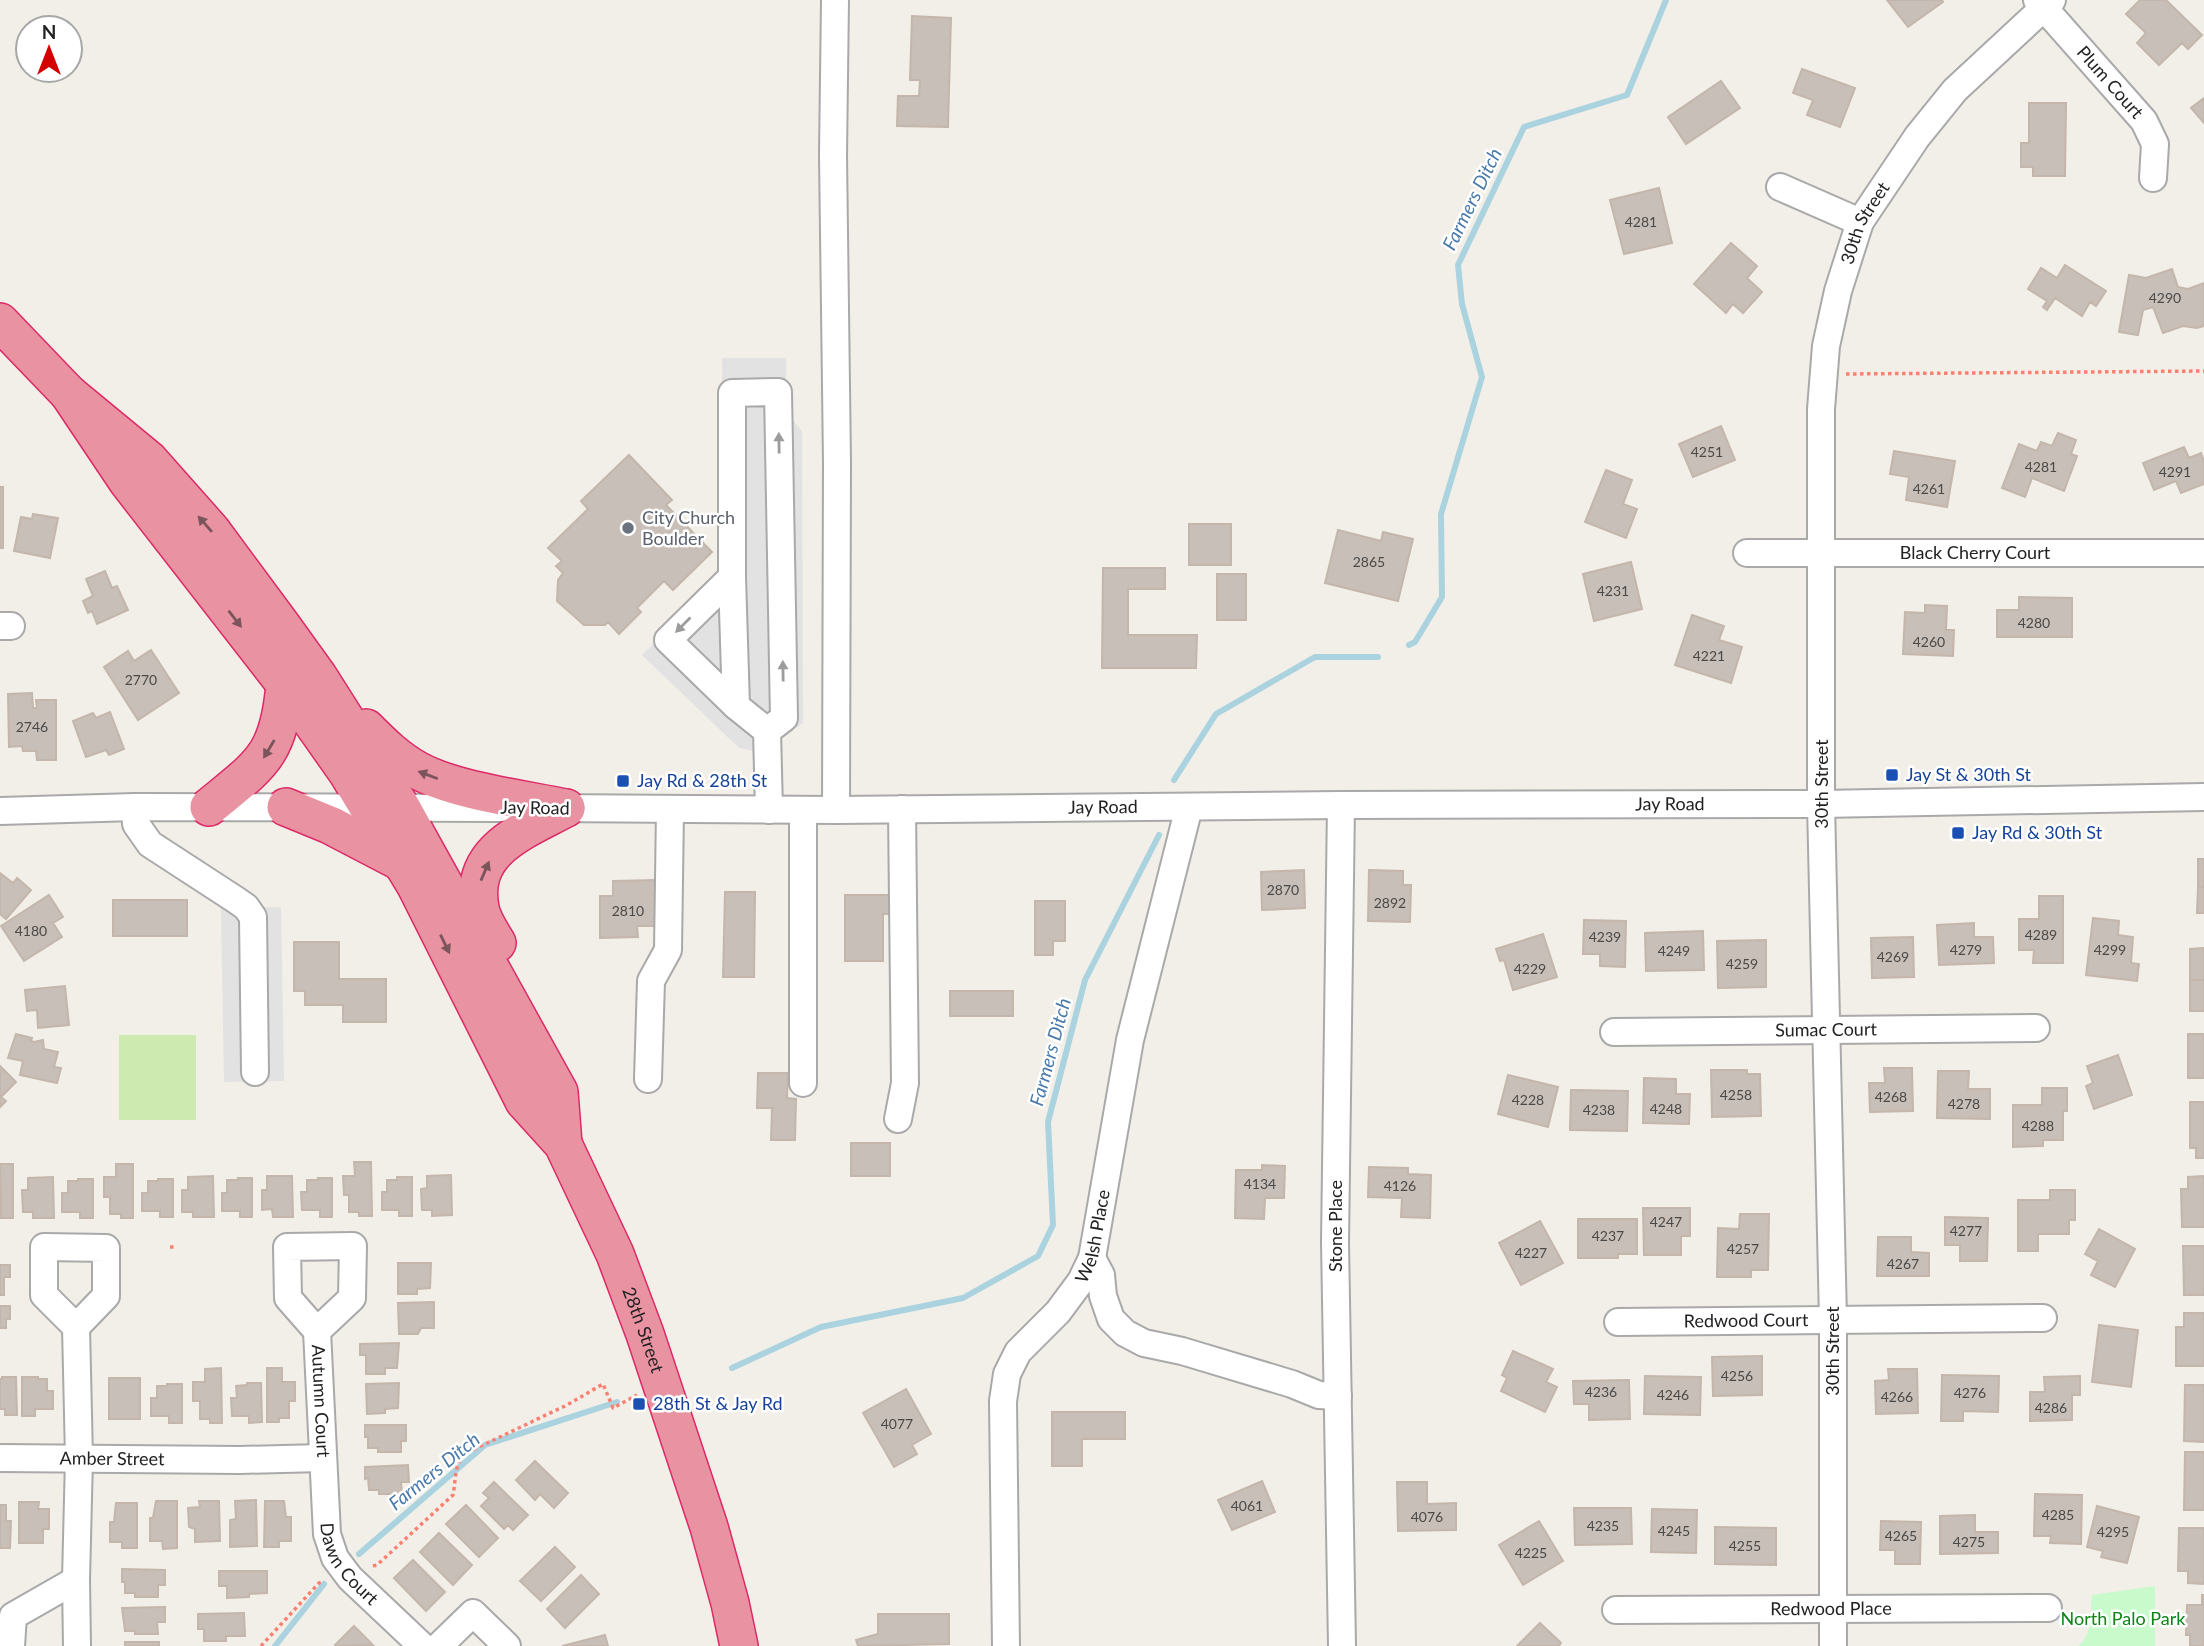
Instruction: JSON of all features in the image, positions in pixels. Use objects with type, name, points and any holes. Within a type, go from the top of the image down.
[{"type":"highway","points":[[0,322],[69,394],[128,482],[301,680],[385,807]]},
{"type":"highway","points":[[209,807],[255,769],[268,753],[276,737],[282,714],[301,680]]},
{"type":"highway","points":[[301,680],[390,753],[418,771],[456,785],[566,808]]},
{"type":"highway","points":[[286,807],[352,836],[401,862]]},
{"type":"highway","name":"28th Street","points":[[385,807],[401,862],[433,918],[524,1101],[563,1144],[615,1254],[661,1381],[709,1527],[739,1646]]},
{"type":"highway","name":"28th Street","points":[[385,807],[558,1092],[563,1144]]},
{"type":"highway","points":[[558,1092],[549,1045],[480,910],[480,887],[481,873],[506,840],[566,808]]},
{"type":"street","points":[[835,0],[836,810]]},
{"type":"street","name":"Plum Court","points":[[2045,2],[2144,121],[2155,144],[2153,178]]},
{"type":"street","name":"30th Street","points":[[1833,1646],[1833,1319],[1821,804],[1822,374],[1838,291],[1860,222],[1917,137],[1955,90],[2045,2]]},
{"type":"street","points":[[1780,187],[1860,222]]},
{"type":"street","points":[[736,706],[732,577],[732,393],[778,393],[784,718],[767,731]]},
{"type":"street","name":"Black Cherry Court","points":[[1746,553],[2204,553]]},
{"type":"street","points":[[732,577],[668,640],[736,706],[767,731],[769,810]]},
{"type":"street","name":"Jay Road","points":[[0,811],[135,807],[836,810],[1821,804],[2204,797]]},
{"type":"street","name":"Stone Place","points":[[1342,805],[1335,1242],[1342,1646]]},
{"type":"street","points":[[135,807],[136,824],[150,844],[236,900],[253,917],[255,1072]]},
{"type":"street","name":"Welsh Place","points":[[1006,1646],[1003,1575],[1003,1401],[1007,1374],[1018,1352],[1058,1312],[1092,1258],[1130,1040],[1189,807]]},
{"type":"street","points":[[648,1079],[651,981],[668,950],[670,809]]},
{"type":"street","points":[[898,1119],[905,1083],[902,809]]},
{"type":"street","points":[[803,810],[803,1083]]},
{"type":"street","name":"Sumac Court","points":[[1614,1032],[2036,1028]]},
{"type":"street","points":[[1092,1258],[1101,1275],[1103,1296],[1111,1319],[1125,1333],[1144,1343],[1182,1351],[1292,1384],[1319,1395],[1338,1396]]},
{"type":"street","name":"Redwood Court","points":[[1618,1322],[2043,1318]]},
{"type":"street","points":[[76,1327],[79,1458],[77,1646]]},
{"type":"street","name":"Autumn Court","points":[[223,1460],[322,1458],[317,1331]]},
{"type":"street","name":"Amber Street","points":[[0,1458],[223,1460]]},
{"type":"street","name":"Dawn Court","points":[[322,1458],[327,1534],[335,1558],[346,1573],[422,1646]]},
{"type":"street","points":[[11,1646],[13,1616],[76,1580]]},
{"type":"street","name":"Redwood Place","points":[[1616,1610],[2048,1608]]},
{"type":"street","points":[[439,1646],[473,1613],[507,1646]]},
{"type":"path","points":[[1822,374],[2204,371]]},
{"type":"path","points":[[261,1646],[319,1583],[376,1565],[453,1495],[457,1462],[474,1447],[565,1406],[603,1384],[613,1408],[661,1381]]},
{"type":"green space","points":[[119,1035],[196,1035],[196,1120],[119,1120]]},
{"type":"green space","name":"North Palo Park","points":[[2155,1586],[2155,1646],[2078,1646],[2083,1642],[2088,1630],[2092,1595]]},
{"type":"shaded area","points":[[722,358],[786,358],[786,412],[802,431],[803,723],[779,740],[782,786],[757,785],[754,751],[739,748],[642,655],[725,570]]},
{"type":"shaded area","points":[[281,907],[284,1081],[224,1082],[221,908]]},
{"type":"building","points":[[1887,0],[1942,0],[1943,2],[1908,27]]},
{"type":"building","points":[[2140,0],[2166,0],[2202,35],[2188,49],[2182,43],[2159,65],[2137,43],[2146,33],[2126,14]]},
{"type":"building","points":[[912,16],[951,18],[948,127],[897,126],[898,96],[919,96],[920,80],[910,80]]},
{"type":"building","points":[[1802,69],[1855,88],[1840,127],[1807,115],[1813,100],[1793,93]]},
{"type":"building","points":[[1721,81],[1740,108],[1686,144],[1668,117]]},
{"type":"building","points":[[2204,98],[2204,123],[2191,108]]},
{"type":"building","points":[[2029,103],[2066,103],[2065,176],[2033,176],[2033,167],[2021,167],[2021,143],[2029,143]]},
{"type":"building","points":[[1659,188],[1672,243],[1624,254],[1610,200]]},
{"type":"building","points":[[1731,243],[1757,266],[1747,278],[1762,292],[1743,313],[1733,304],[1726,313],[1694,284]]},
{"type":"building","points":[[2065,265],[2106,291],[2096,306],[2090,302],[2082,316],[2055,298],[2047,310],[2043,307],[2047,301],[2028,289],[2041,268],[2057,278]]},
{"type":"building","points":[[2172,269],[2178,287],[2188,289],[2204,283],[2204,326],[2183,326],[2163,333],[2153,307],[2143,310],[2138,335],[2119,332],[2129,275],[2146,278]]},
{"type":"building","points":[[1721,426],[1735,460],[1693,477],[1679,444]]},
{"type":"building","points":[[2058,433],[2076,440],[2071,454],[2077,456],[2064,491],[2032,478],[2025,497],[2002,488],[2019,444],[2037,451],[2041,442],[2052,446]]},
{"type":"building","points":[[2184,447],[2189,458],[2201,453],[2204,462],[2204,484],[2181,493],[2176,481],[2154,490],[2143,463]]},
{"type":"building","points":[[1894,451],[1955,461],[1947,507],[1906,500],[1909,477],[1890,474]]},
{"type":"building","name":"City Church Boulder","points":[[629,455],[672,500],[666,505],[712,552],[673,590],[664,581],[637,608],[641,612],[619,634],[608,622],[605,625],[584,625],[557,601],[558,580],[563,573],[556,566],[562,561],[548,548],[588,509],[581,501]]},
{"type":"building","points":[[1606,470],[1632,480],[1623,504],[1637,509],[1626,538],[1585,522]]},
{"type":"building","points":[[0,487],[3,487],[3,548],[0,548]]},
{"type":"building","points":[[33,514],[58,518],[50,558],[14,551],[21,517],[32,519]]},
{"type":"building","points":[[1189,524],[1231,524],[1231,565],[1189,565]]},
{"type":"building","points":[[1338,530],[1381,541],[1383,532],[1413,539],[1398,601],[1325,583]]},
{"type":"building","points":[[1631,562],[1642,609],[1594,621],[1583,574]]},
{"type":"building","points":[[1103,568],[1165,568],[1165,589],[1128,589],[1128,635],[1197,635],[1196,668],[1102,668]]},
{"type":"building","points":[[105,571],[112,588],[117,586],[128,610],[97,624],[92,611],[88,613],[83,601],[93,596],[86,579]]},
{"type":"building","points":[[1217,574],[1246,574],[1246,620],[1217,620]]},
{"type":"building","points":[[2019,597],[2072,598],[2072,637],[1997,637],[1997,610],[2019,610]]},
{"type":"building","points":[[1925,605],[1947,606],[1946,630],[1954,630],[1953,656],[1903,654],[1905,612],[1925,613]]},
{"type":"building","points":[[1692,615],[1724,626],[1719,640],[1742,647],[1731,683],[1675,665]]},
{"type":"building","points":[[151,650],[179,693],[138,720],[104,667],[128,651],[134,661]]},
{"type":"building","points":[[32,693],[33,708],[37,708],[36,700],[56,700],[56,760],[37,760],[36,751],[23,751],[22,746],[9,747],[8,694]]},
{"type":"building","points":[[110,712],[124,749],[109,755],[106,750],[86,757],[73,721],[93,713],[96,718]]},
{"type":"building","points":[[2198,859],[2204,859],[2204,887],[2198,887]]},
{"type":"building","points":[[1304,870],[1305,908],[1262,910],[1261,872]]},
{"type":"building","points":[[1369,870],[1403,871],[1403,885],[1411,885],[1410,922],[1368,921]]},
{"type":"building","points":[[0,873],[13,883],[17,878],[31,890],[6,919],[0,914]]},
{"type":"building","points":[[656,880],[657,926],[637,926],[638,937],[600,938],[600,896],[613,896],[613,881]]},
{"type":"building","points":[[2198,887],[2204,887],[2204,913],[2197,913]]},
{"type":"building","points":[[725,892],[755,892],[754,977],[723,977]]},
{"type":"building","points":[[49,895],[63,917],[53,923],[62,937],[24,961],[1,926]]},
{"type":"building","points":[[845,895],[892,895],[892,914],[883,914],[883,961],[845,961]]},
{"type":"building","points":[[2039,896],[2063,896],[2063,963],[2033,963],[2034,950],[2019,950],[2019,919],[2039,919]]},
{"type":"building","points":[[113,900],[187,900],[187,936],[113,936]]},
{"type":"building","points":[[1035,901],[1065,901],[1065,941],[1053,941],[1053,955],[1035,955]]},
{"type":"building","points":[[2093,918],[2119,921],[2118,935],[2133,937],[2131,963],[2139,964],[2137,981],[2086,975]]},
{"type":"building","points":[[1584,920],[1626,921],[1625,967],[1600,966],[1600,954],[1583,954]]},
{"type":"building","points":[[1974,923],[1974,937],[1993,937],[1994,963],[1939,965],[1937,925]]},
{"type":"building","points":[[1703,931],[1704,970],[1646,971],[1645,933]]},
{"type":"building","points":[[1543,934],[1557,977],[1513,990],[1504,960],[1500,961],[1496,949]]},
{"type":"building","points":[[1913,937],[1914,977],[1872,978],[1871,938]]},
{"type":"building","points":[[1766,940],[1766,987],[1718,988],[1717,941]]},
{"type":"building","points":[[294,942],[339,942],[339,979],[386,979],[386,1022],[343,1022],[343,1005],[305,1005],[305,991],[294,991]]},
{"type":"building","points":[[2204,948],[2204,980],[2190,980],[2190,949]]},
{"type":"building","points":[[2190,980],[2204,980],[2204,1011],[2190,1011]]},
{"type":"building","points":[[65,986],[69,1025],[38,1028],[37,1010],[27,1011],[25,990]]},
{"type":"building","points":[[950,991],[1013,991],[1013,1016],[950,1016]]},
{"type":"building","points":[[16,1034],[32,1038],[31,1041],[34,1042],[43,1040],[44,1049],[58,1052],[54,1067],[61,1068],[57,1083],[20,1075],[23,1061],[8,1058]]},
{"type":"building","points":[[2188,1034],[2204,1034],[2204,1078],[2188,1078]]},
{"type":"building","points":[[2118,1055],[2132,1095],[2094,1109],[2086,1086],[2093,1083],[2087,1066]]},
{"type":"building","points":[[0,1066],[16,1082],[1,1097],[6,1101],[0,1107]]},
{"type":"building","points":[[1884,1068],[1912,1068],[1913,1111],[1870,1112],[1869,1083],[1885,1083]]},
{"type":"building","points":[[1711,1070],[1747,1070],[1747,1074],[1760,1074],[1761,1116],[1712,1117]]},
{"type":"building","points":[[1938,1071],[1969,1071],[1968,1089],[1990,1089],[1990,1119],[1937,1118]]},
{"type":"building","points":[[758,1073],[788,1073],[787,1098],[796,1099],[795,1140],[771,1140],[772,1108],[757,1108]]},
{"type":"building","points":[[1508,1075],[1558,1087],[1548,1127],[1498,1114]]},
{"type":"building","points":[[1644,1078],[1676,1079],[1676,1094],[1690,1094],[1689,1124],[1643,1123]]},
{"type":"building","points":[[2042,1088],[2067,1088],[2067,1111],[2063,1111],[2063,1140],[2043,1140],[2043,1146],[2013,1147],[2013,1105],[2042,1105]]},
{"type":"building","points":[[1571,1090],[1628,1091],[1627,1131],[1570,1130]]},
{"type":"building","points":[[2190,1102],[2204,1102],[2204,1158],[2196,1158],[2196,1148],[2190,1148]]},
{"type":"building","points":[[851,1143],[890,1143],[890,1176],[851,1176]]},
{"type":"building","points":[[354,1162],[371,1162],[372,1216],[359,1216],[359,1212],[349,1212],[349,1195],[344,1195],[343,1176],[355,1176]]},
{"type":"building","points":[[0,1164],[13,1164],[13,1218],[1,1218]]},
{"type":"building","points":[[116,1164],[133,1164],[133,1218],[110,1214],[110,1197],[104,1197],[104,1177],[116,1177]]},
{"type":"building","points":[[1262,1165],[1285,1166],[1284,1198],[1265,1198],[1264,1219],[1235,1218],[1236,1170],[1262,1170]]},
{"type":"building","points":[[1369,1167],[1408,1168],[1408,1174],[1431,1175],[1430,1218],[1401,1217],[1402,1198],[1368,1197]]},
{"type":"building","points":[[451,1175],[452,1215],[432,1216],[432,1210],[422,1210],[421,1189],[427,1188],[427,1176]]},
{"type":"building","points":[[213,1176],[214,1217],[193,1217],[193,1212],[182,1212],[182,1190],[188,1190],[188,1177]]},
{"type":"building","points":[[267,1176],[292,1176],[293,1217],[273,1217],[272,1209],[262,1210],[262,1190],[267,1190]]},
{"type":"building","points":[[2204,1176],[2204,1227],[2182,1227],[2181,1189],[2188,1189],[2188,1177]]},
{"type":"building","points":[[53,1177],[54,1218],[33,1218],[33,1212],[23,1212],[22,1190],[28,1190],[28,1178]]},
{"type":"building","points":[[397,1177],[412,1177],[412,1216],[399,1216],[399,1210],[382,1210],[382,1192],[387,1192],[387,1180],[397,1180]]},
{"type":"building","points":[[252,1178],[252,1217],[240,1217],[240,1211],[222,1211],[222,1193],[227,1193],[227,1180]]},
{"type":"building","points":[[332,1178],[332,1217],[320,1217],[320,1210],[302,1210],[301,1192],[307,1192],[307,1180]]},
{"type":"building","points":[[93,1179],[93,1218],[80,1218],[80,1212],[62,1212],[62,1193],[68,1193],[68,1181]]},
{"type":"building","points":[[173,1179],[173,1217],[160,1217],[160,1211],[142,1211],[142,1193],[148,1193],[148,1181]]},
{"type":"building","points":[[2050,1190],[2075,1190],[2075,1220],[2069,1220],[2069,1234],[2038,1234],[2038,1251],[2018,1251],[2018,1200],[2050,1200]]},
{"type":"building","points":[[1643,1208],[1690,1208],[1690,1236],[1681,1236],[1681,1255],[1644,1255]]},
{"type":"building","points":[[1740,1214],[1769,1214],[1768,1270],[1751,1270],[1751,1277],[1717,1277],[1718,1228],[1739,1229]]},
{"type":"building","points":[[1945,1217],[1988,1218],[1987,1261],[1960,1261],[1960,1245],[1945,1245]]},
{"type":"building","points":[[1578,1219],[1637,1219],[1637,1254],[1618,1254],[1618,1258],[1578,1258]]},
{"type":"building","points":[[1540,1221],[1563,1263],[1521,1285],[1499,1243]]},
{"type":"building","points":[[2099,1229],[2135,1249],[2115,1287],[2091,1275],[2098,1261],[2085,1254]]},
{"type":"building","points":[[1878,1237],[1911,1237],[1911,1252],[1929,1253],[1929,1276],[1877,1276]]},
{"type":"building","points":[[2183,1246],[2204,1246],[2204,1295],[2184,1295]]},
{"type":"building","points":[[398,1263],[431,1263],[430,1288],[417,1289],[417,1294],[398,1294]]},
{"type":"building","points":[[0,1265],[10,1265],[10,1277],[4,1277],[4,1295],[0,1295]]},
{"type":"building","points":[[434,1302],[434,1328],[421,1328],[418,1334],[399,1334],[398,1303]]},
{"type":"building","points":[[0,1306],[10,1306],[10,1319],[6,1319],[6,1328],[0,1328]]},
{"type":"building","points":[[2184,1313],[2204,1313],[2204,1366],[2176,1366],[2176,1327],[2184,1327]]},
{"type":"building","points":[[2099,1325],[2138,1330],[2131,1387],[2092,1382]]},
{"type":"building","points":[[399,1343],[397,1368],[385,1368],[385,1374],[366,1374],[366,1355],[360,1355],[360,1344]]},
{"type":"building","points":[[1513,1351],[1553,1369],[1546,1382],[1557,1387],[1545,1412],[1501,1391],[1507,1378],[1502,1375]]},
{"type":"building","points":[[1762,1356],[1762,1395],[1713,1396],[1712,1357]]},
{"type":"building","points":[[221,1368],[222,1423],[210,1423],[210,1419],[200,1419],[200,1401],[193,1401],[193,1382],[205,1382],[205,1369]]},
{"type":"building","points":[[267,1368],[282,1368],[282,1382],[295,1382],[295,1401],[289,1401],[289,1418],[279,1418],[279,1422],[267,1422]]},
{"type":"building","points":[[1888,1369],[1917,1369],[1918,1413],[1876,1414],[1875,1381],[1889,1380]]},
{"type":"building","points":[[1942,1375],[1999,1376],[1998,1412],[1963,1411],[1963,1421],[1941,1421]]},
{"type":"building","points":[[1645,1376],[1701,1377],[1700,1415],[1644,1414]]},
{"type":"building","points":[[2080,1376],[2080,1395],[2072,1395],[2072,1420],[2030,1421],[2030,1392],[2045,1392],[2044,1377]]},
{"type":"building","points":[[2,1377],[16,1377],[17,1415],[5,1415],[5,1409],[0,1409]]},
{"type":"building","points":[[22,1377],[47,1379],[47,1391],[53,1391],[53,1409],[35,1409],[35,1416],[22,1416]]},
{"type":"building","points":[[109,1378],[140,1378],[140,1419],[109,1419]]},
{"type":"building","points":[[1629,1380],[1630,1419],[1589,1420],[1589,1404],[1574,1404],[1573,1381]]},
{"type":"building","points":[[261,1383],[262,1422],[249,1423],[249,1416],[232,1416],[231,1398],[237,1398],[236,1386]]},
{"type":"building","points":[[399,1383],[398,1408],[385,1409],[385,1413],[367,1414],[366,1384]]},
{"type":"building","points":[[182,1384],[182,1423],[169,1423],[169,1416],[151,1416],[151,1398],[157,1398],[157,1386]]},
{"type":"building","points":[[2185,1385],[2204,1385],[2204,1442],[2184,1441]]},
{"type":"building","points":[[906,1389],[931,1434],[912,1445],[917,1454],[894,1467],[863,1413]]},
{"type":"building","points":[[1052,1412],[1125,1412],[1125,1439],[1082,1439],[1082,1466],[1052,1466]]},
{"type":"building","points":[[365,1425],[406,1425],[406,1441],[401,1441],[401,1452],[378,1452],[378,1448],[368,1448]]},
{"type":"building","points":[[2185,1452],[2204,1452],[2204,1510],[2184,1510]]},
{"type":"building","points":[[535,1461],[568,1493],[554,1508],[540,1494],[535,1500],[516,1480]]},
{"type":"building","points":[[408,1465],[409,1482],[401,1482],[402,1494],[379,1494],[379,1490],[369,1490],[365,1467]]},
{"type":"building","points":[[1262,1481],[1275,1512],[1232,1530],[1218,1500]]},
{"type":"building","points":[[494,1482],[528,1515],[513,1530],[508,1525],[504,1529],[481,1506],[489,1498],[483,1493]]},
{"type":"building","points":[[1397,1482],[1427,1482],[1427,1504],[1456,1503],[1456,1530],[1398,1531]]},
{"type":"building","points":[[2035,1494],[2082,1495],[2081,1544],[2050,1543],[2051,1536],[2034,1536]]},
{"type":"building","points":[[256,1500],[257,1546],[230,1547],[230,1520],[236,1519],[235,1501]]},
{"type":"building","points":[[156,1501],[177,1501],[177,1548],[163,1549],[162,1541],[150,1541],[150,1518],[153,1518]]},
{"type":"building","points":[[199,1501],[219,1501],[220,1541],[195,1542],[195,1529],[189,1527],[188,1508],[200,1507]]},
{"type":"building","points":[[265,1501],[284,1501],[286,1517],[291,1517],[291,1541],[279,1541],[279,1547],[264,1547]]},
{"type":"building","points":[[19,1502],[39,1502],[38,1509],[49,1509],[49,1529],[43,1529],[43,1543],[19,1543]]},
{"type":"building","points":[[116,1503],[137,1503],[137,1548],[122,1548],[122,1542],[110,1542],[110,1522],[114,1522]]},
{"type":"building","points":[[0,1505],[6,1505],[6,1521],[11,1521],[10,1548],[0,1548]]},
{"type":"building","points":[[466,1505],[498,1538],[479,1557],[446,1524]]},
{"type":"building","points":[[2097,1506],[2139,1517],[2127,1563],[2101,1557],[2103,1551],[2087,1547]]},
{"type":"building","points":[[1574,1508],[1631,1508],[1632,1544],[1575,1545]]},
{"type":"building","points":[[1652,1509],[1697,1510],[1696,1553],[1651,1552]]},
{"type":"building","points":[[1975,1515],[1975,1532],[1998,1532],[1998,1553],[1940,1554],[1940,1516]]},
{"type":"building","points":[[1539,1521],[1563,1561],[1523,1585],[1499,1545]]},
{"type":"building","points":[[1881,1521],[1921,1522],[1920,1564],[1895,1564],[1895,1550],[1880,1550]]},
{"type":"building","points":[[1715,1527],[1776,1528],[1776,1565],[1715,1564]]},
{"type":"building","points":[[2179,1528],[2204,1528],[2204,1584],[2188,1583],[2188,1571],[2178,1571]]},
{"type":"building","points":[[439,1533],[472,1565],[453,1585],[420,1552]]},
{"type":"building","points":[[555,1547],[575,1567],[541,1601],[520,1581]]},
{"type":"building","points":[[413,1560],[445,1592],[426,1611],[394,1578]]},
{"type":"building","points":[[122,1569],[165,1570],[165,1585],[158,1585],[158,1597],[135,1597],[135,1593],[125,1593]]},
{"type":"building","points":[[219,1571],[267,1571],[267,1593],[227,1598],[227,1586],[219,1586]]},
{"type":"building","points":[[581,1575],[599,1594],[565,1628],[547,1609]]},
{"type":"building","points":[[2202,1595],[2204,1646],[2190,1646],[2190,1635],[2186,1635],[2187,1605],[2202,1605]]},
{"type":"building","points":[[165,1607],[165,1622],[157,1622],[158,1634],[125,1631],[122,1608]]},
{"type":"building","points":[[244,1613],[245,1636],[226,1636],[226,1641],[204,1641],[204,1629],[198,1629],[198,1614]]},
{"type":"building","points":[[878,1614],[949,1614],[949,1644],[858,1646],[856,1640],[878,1634]]},
{"type":"building","points":[[1540,1623],[1561,1643],[1559,1646],[1517,1646]]},
{"type":"building","points":[[354,1626],[373,1645],[336,1646],[335,1645]]},
{"type":"building","points":[[605,1635],[608,1646],[562,1646]]},
{"type":"building","points":[[125,1642],[159,1642],[159,1646],[125,1646]]},
{"type":"waterway","name":"Farmers Ditch","points":[[1409,645],[1415,642],[1442,597],[1441,514],[1482,377],[1462,304],[1458,265],[1524,127],[1627,95],[1666,0]]},
{"type":"waterway","name":"Farmers Ditch","points":[[1174,780],[1216,714],[1315,657],[1378,657]]},
{"type":"waterway","name":"Farmers Ditch","points":[[732,1368],[821,1327],[963,1298],[1038,1256],[1053,1225],[1048,1122],[1085,980],[1159,835]]},
{"type":"waterway","name":"Farmers Ditch","points":[[359,1554],[485,1445],[617,1402]]},
{"type":"waterway","name":"Farmers Ditch","points":[[275,1646],[324,1584]]},
{"type":"place","name":"City Church Boulder","points":[[628,528]]},
{"type":"place","name":"Jay St & 30th St","points":[[1892,775]]},
{"type":"place","name":"Jay Rd & 28th St","points":[[623,781]]},
{"type":"place","name":"Jay Rd & 30th St","points":[[1958,833]]},
{"type":"place","name":"28th St & Jay Rd","points":[[639,1404]]}]
